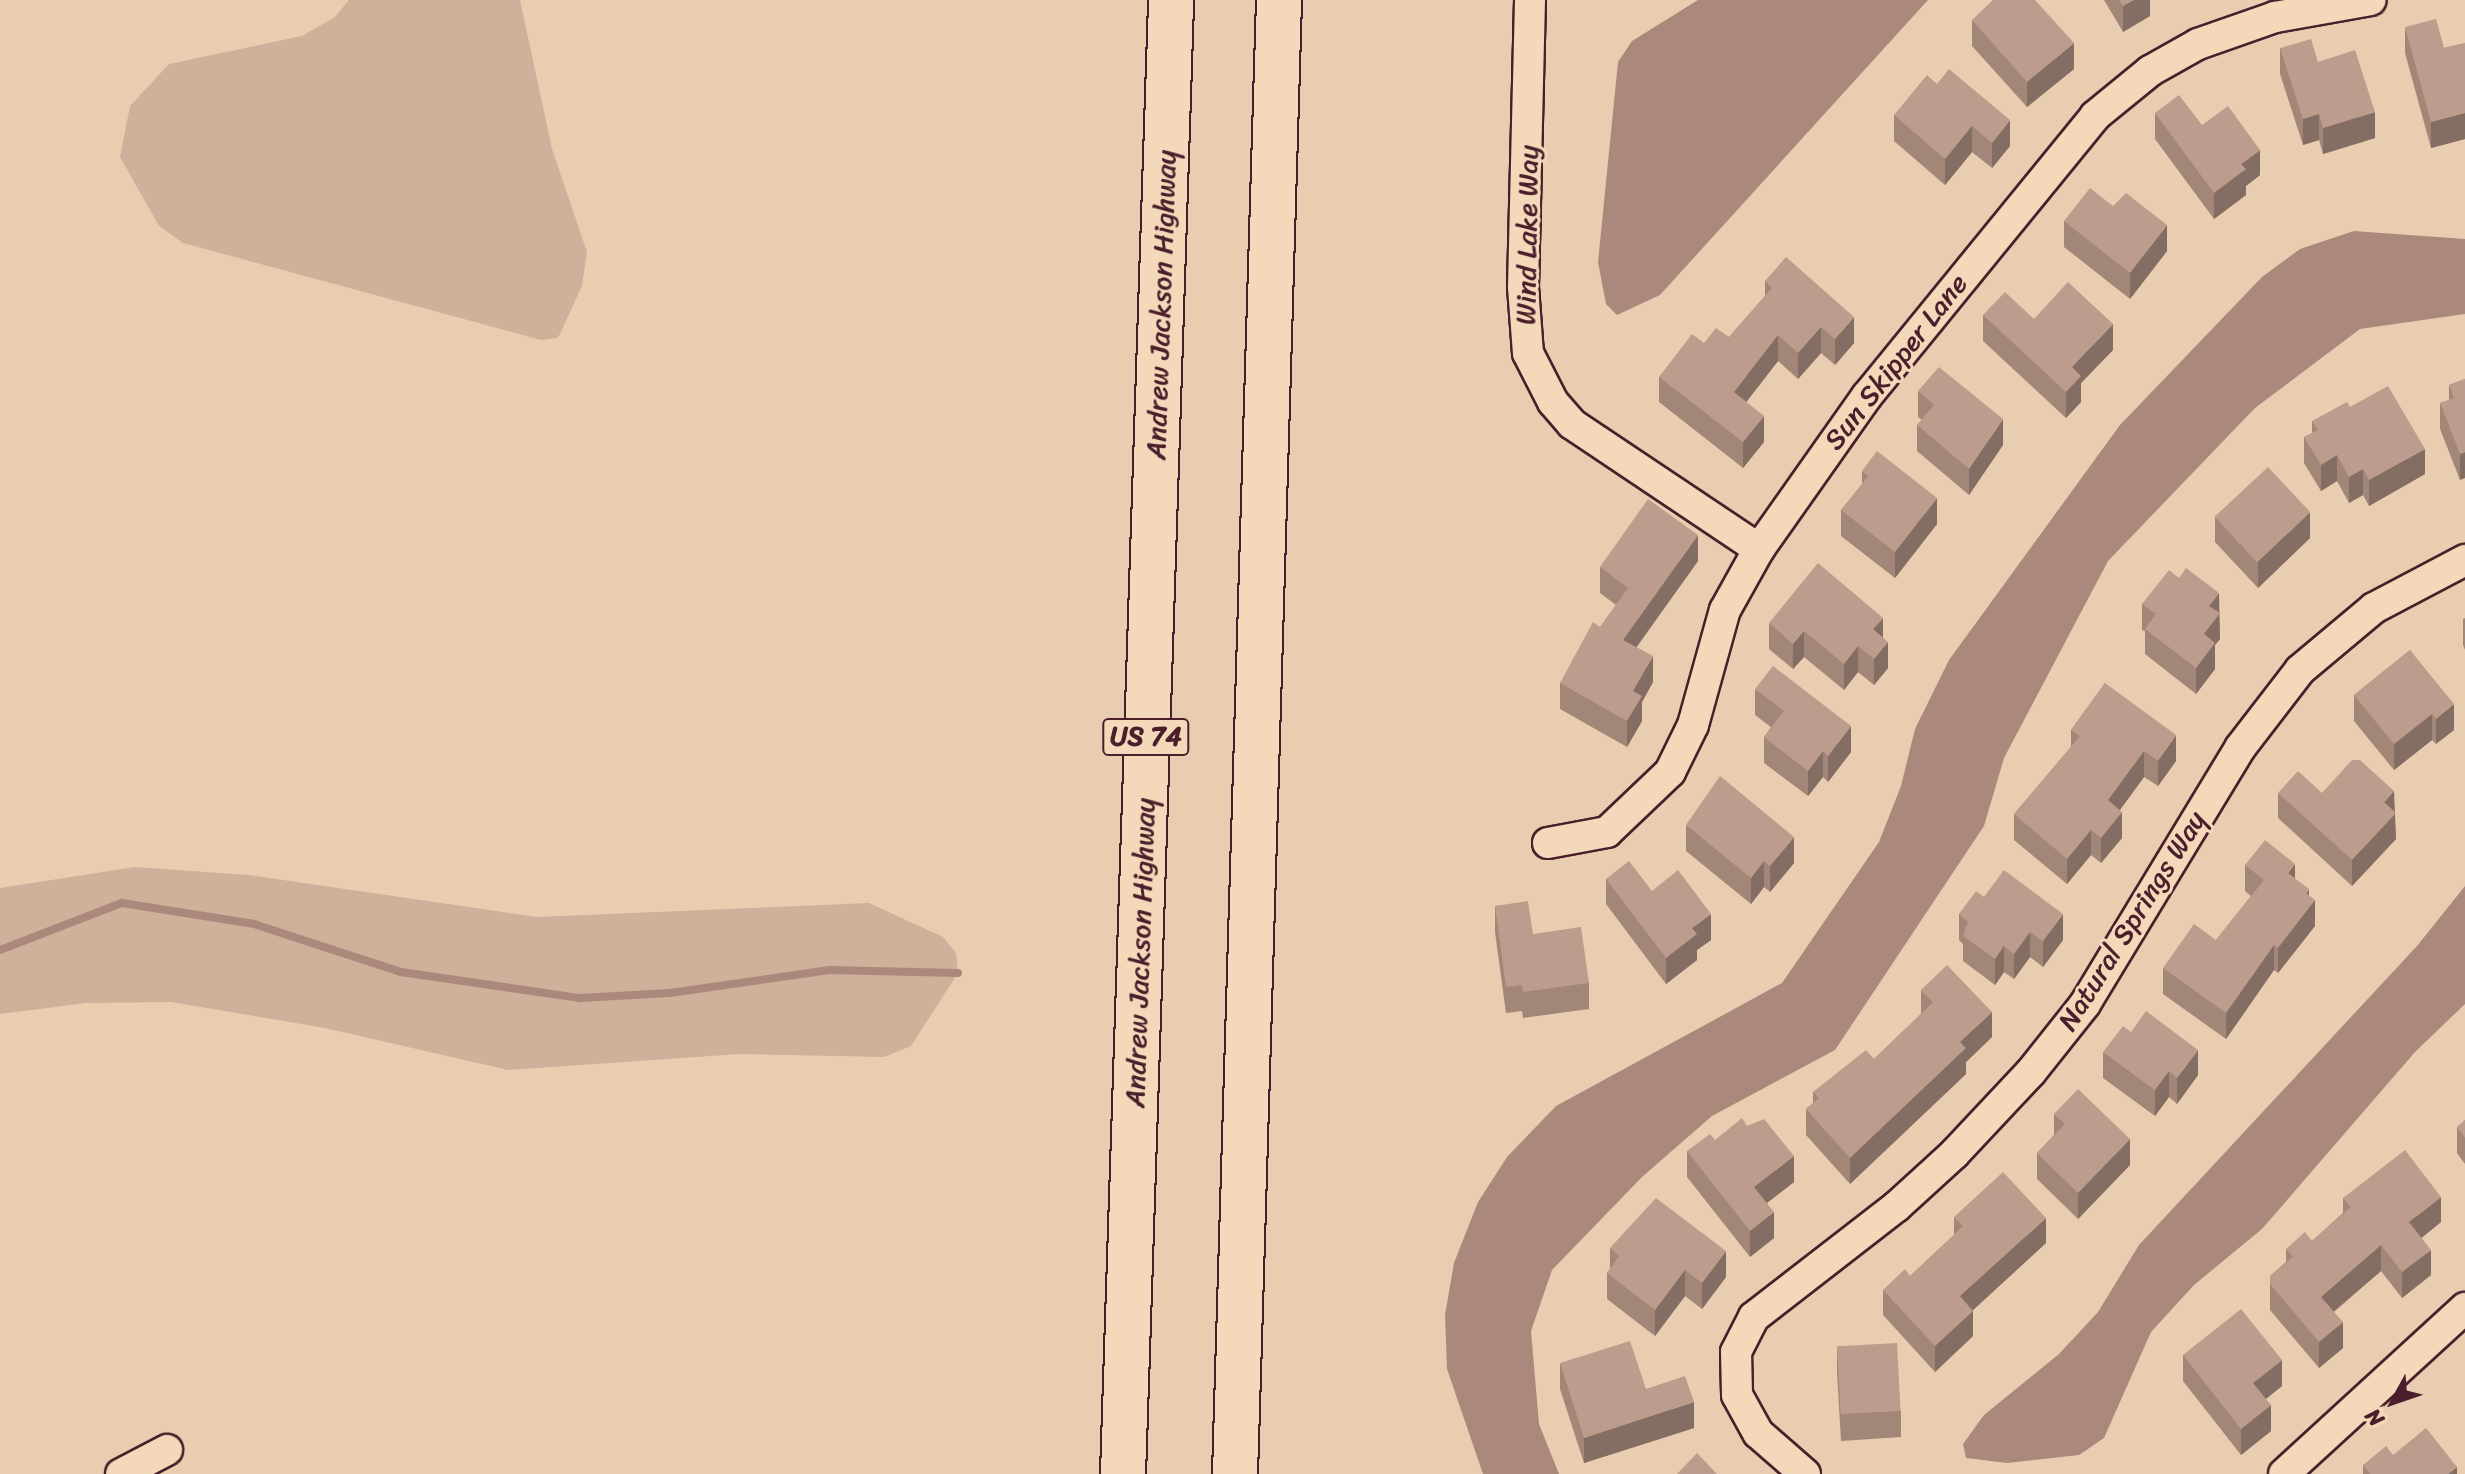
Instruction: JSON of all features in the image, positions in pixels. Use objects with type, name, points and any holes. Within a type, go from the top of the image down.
[{"type":"highway","name":"Andrew Jackson Highway","points":[[1123,1474],[1171,0]]},
{"type":"highway","points":[[1235,1474],[1279,0]]},
{"type":"street","name":"Wind Lake Way","points":[[1530,0],[1523,287],[1528,353],[1553,402],[1572,424],[1759,549]]},
{"type":"street","name":"Sun Skipper Lane","points":[[1548,843],[1607,832],[1670,772],[1693,725],[1725,610],[1759,549],[1867,396],[2095,116],[2150,71],[2198,44],[2275,17],[2371,0]]},
{"type":"street","name":"Natural Springs Way","points":[[1805,1474],[1758,1433],[1737,1395],[1736,1352],[1754,1317],[1896,1207],[2004,1104],[2085,1004],[2240,748],[2300,670],[2374,608],[2465,560]]},
{"type":"street","points":[[2284,1474],[2465,1308]]},
{"type":"street","points":[[121,1474],[167,1450]]},
{"type":"shaded area","points":[[349,0],[520,0],[552,149],[587,252],[582,286],[558,338],[541,340],[183,243],[159,226],[120,157],[130,106],[169,64],[302,36],[335,17]]},
{"type":"shaded area","points":[[1698,0],[1928,0],[1660,295],[1617,315],[1606,304],[1598,262],[1618,62],[1632,41]]},
{"type":"shaded area","points":[[2354,231],[2465,239],[2465,314],[2360,329],[2255,408],[2108,561],[2004,758],[1984,826],[1835,1050],[1712,1116],[1642,1177],[1552,1270],[1531,1331],[1539,1424],[1559,1474],[1483,1474],[1447,1369],[1445,1315],[1454,1263],[1478,1202],[1507,1157],[1556,1106],[1782,983],[1879,842],[1901,786],[1915,729],[1949,660],[2120,425],[2262,277],[2300,249]]},
{"type":"shaded area","points":[[135,867],[249,875],[537,917],[869,903],[943,937],[956,953],[958,973],[911,1046],[884,1057],[740,1054],[508,1070],[325,1028],[171,1002],[86,1003],[0,1014],[0,888]]},
{"type":"shaded area","points":[[2465,886],[2465,1004],[2415,1052],[2262,1229],[2194,1285],[2151,1332],[2104,1438],[2079,1455],[2007,1463],[1966,1458],[1963,1444],[1984,1415],[2059,1354],[2098,1312],[2139,1245],[2417,946]]},
{"type":"building","points":[[1993,0],[2035,0],[2074,43],[2027,82],[1972,20]]},
{"type":"building","points":[[2119,0],[2134,0],[2123,6]]},
{"type":"building","points":[[2436,19],[2444,48],[2465,43],[2465,113],[2431,122],[2405,27]]},
{"type":"building","points":[[2311,39],[2318,62],[2355,50],[2375,112],[2323,128],[2319,114],[2303,119],[2280,48]]},
{"type":"building","points":[[1949,69],[2010,120],[1992,143],[1972,126],[1945,159],[1894,115],[1927,75],[1937,84]]},
{"type":"building","points":[[2179,95],[2202,125],[2228,106],[2260,150],[2241,164],[2246,169],[2214,193],[2155,113]]},
{"type":"building","points":[[2090,188],[2113,206],[2126,193],[2167,225],[2130,273],[2064,221]]},
{"type":"building","points":[[1786,257],[1854,317],[1835,339],[1821,327],[1798,353],[1778,335],[1734,392],[1764,416],[1743,442],[1659,377],[1692,334],[1704,343],[1716,328],[1729,337],[1772,288],[1765,281]]},
{"type":"building","points":[[2068,282],[2113,324],[2072,367],[2081,376],[2066,392],[1983,315],[2005,292],[2034,319]]},
{"type":"building","points":[[1939,367],[2003,419],[1969,469],[1917,425],[1934,405],[1918,391]]},
{"type":"building","points":[[2465,379],[2465,452],[2460,454],[2440,403],[2454,398],[2449,385]]},
{"type":"building","points":[[2388,386],[2425,449],[2369,480],[2363,469],[2349,477],[2337,455],[2321,465],[2304,437],[2318,430],[2312,421],[2347,402],[2350,407]]},
{"type":"building","points":[[1877,451],[1937,498],[1895,552],[1841,510],[1868,476],[1862,471]]},
{"type":"building","points":[[2268,467],[2310,512],[2257,562],[2215,517]]},
{"type":"building","points":[[1648,499],[1698,535],[1623,640],[1653,656],[1633,691],[1642,696],[1627,721],[1560,683],[1593,622],[1600,627],[1628,588],[1600,567]]},
{"type":"building","points":[[1818,563],[1883,618],[1873,629],[1888,642],[1874,659],[1858,646],[1844,664],[1804,631],[1793,644],[1769,623]]},
{"type":"building","points":[[2186,568],[2219,593],[2209,606],[2220,613],[2204,634],[2215,643],[2196,668],[2145,629],[2156,614],[2142,604],[2169,570],[2179,578]]},
{"type":"building","points":[[2410,650],[2454,704],[2436,719],[2432,714],[2394,744],[2354,695]]},
{"type":"building","points":[[1773,666],[1851,726],[1828,756],[1823,751],[1808,771],[1764,737],[1784,711],[1755,689]]},
{"type":"building","points":[[2105,683],[2176,735],[2158,761],[2144,751],[2108,800],[2122,812],[2101,838],[2091,830],[2067,859],[2014,814],[2080,736],[2071,730]]},
{"type":"building","points":[[2352,760],[2360,760],[2394,791],[2384,802],[2396,813],[2352,860],[2278,793],[2298,771],[2322,793]]},
{"type":"building","points":[[1720,776],[1794,837],[1770,866],[1764,861],[1751,878],[1686,825]]},
{"type":"building","points":[[2265,840],[2295,864],[2288,873],[2309,889],[2306,893],[2315,900],[2278,948],[2274,945],[2226,1013],[2163,968],[2194,924],[2216,940],[2264,880],[2245,865]]},
{"type":"building","points":[[1629,861],[1652,891],[1678,870],[1711,914],[1692,928],[1697,934],[1666,958],[1606,879]]},
{"type":"building","points":[[2004,870],[2063,914],[2043,941],[2030,932],[2014,954],[2004,946],[1995,959],[1963,936],[1968,922],[1959,914],[1976,891],[1984,897]]},
{"type":"building","points":[[1528,901],[1533,934],[1581,927],[1589,983],[1523,992],[1522,985],[1506,987],[1495,906]]},
{"type":"building","points":[[1947,965],[1992,1012],[1960,1042],[1966,1048],[1850,1158],[1806,1109],[1819,1098],[1813,1092],[1866,1050],[1874,1059],[1933,1002],[1921,990]]},
{"type":"building","points":[[2146,1011],[2198,1050],[2177,1078],[2169,1071],[2155,1090],[2103,1052],[2123,1026],[2131,1032]]},
{"type":"building","points":[[2078,1089],[2130,1139],[2078,1193],[2037,1153],[2065,1124],[2054,1114]]},
{"type":"building","points":[[1742,1118],[1747,1126],[1764,1119],[1794,1156],[1754,1187],[1774,1212],[1750,1231],[1687,1151],[1710,1134],[1715,1140]]},
{"type":"building","points":[[2465,1120],[2465,1138],[2457,1127]]},
{"type":"building","points":[[2405,1150],[2441,1197],[2409,1222],[2431,1250],[2402,1272],[2381,1245],[2321,1297],[2343,1322],[2319,1342],[2270,1284],[2270,1276],[2293,1257],[2286,1249],[2305,1232],[2312,1241],[2351,1207],[2343,1198]]},
{"type":"building","points":[[2003,1172],[2046,1218],[1960,1296],[1973,1311],[1935,1346],[1883,1290],[1905,1269],[1910,1276],[1963,1226],[1954,1217]]},
{"type":"building","points":[[1656,1198],[1726,1251],[1702,1283],[1685,1270],[1655,1310],[1607,1273],[1619,1256],[1610,1248]]},
{"type":"building","points":[[2241,1309],[2282,1360],[2253,1383],[2271,1405],[2241,1429],[2183,1355]]},
{"type":"building","points":[[1630,1341],[1646,1389],[1685,1376],[1694,1402],[1584,1438],[1560,1363]]},
{"type":"building","points":[[1897,1343],[1901,1411],[1841,1414],[1837,1346]]},
{"type":"building","points":[[2426,1428],[2457,1467],[2448,1474],[2370,1474],[2363,1465],[2386,1446],[2393,1455]]},
{"type":"building","points":[[1697,1453],[1717,1474],[1677,1474]]},
{"type":"waterway","points":[[0,950],[122,903],[254,924],[401,972],[580,998],[670,993],[829,970],[958,973]]}]
